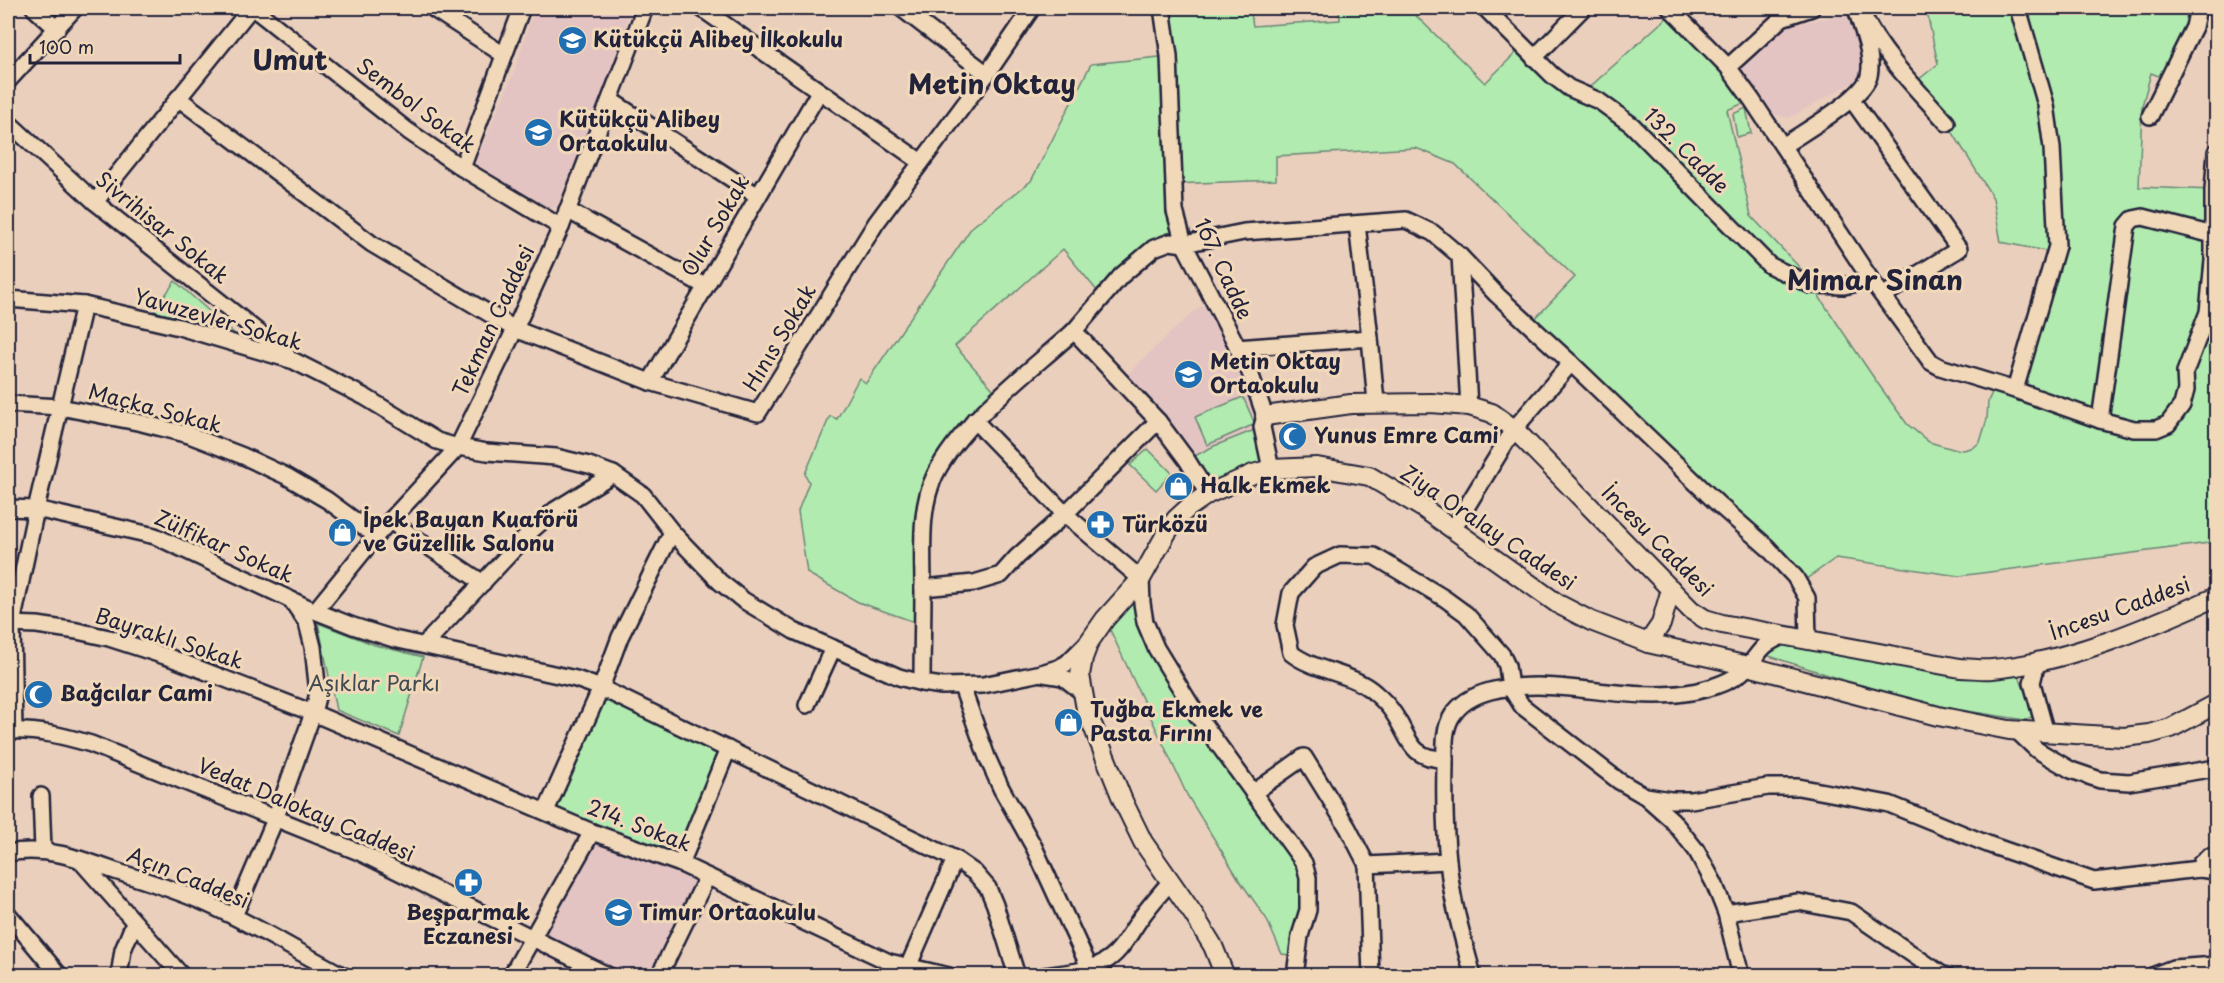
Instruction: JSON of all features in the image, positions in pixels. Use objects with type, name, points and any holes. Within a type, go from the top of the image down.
[{"type":"main road","name":"İncesu Caddesi","points":[[1265,416],[1318,407],[1376,402],[1469,406],[1492,413],[1514,429],[1692,610],[1705,619],[1722,624],[1782,636],[1960,668],[1991,669],[2037,662],[2139,630],[2217,597]]},
{"type":"main road","name":"Ziya Oralay Caddesi","points":[[1225,975],[1213,946],[1143,842],[1123,801],[1086,710],[1081,667],[1089,642],[1105,619],[1141,579],[1176,519],[1208,494],[1235,480],[1271,469],[1317,467],[1369,476],[1401,494],[1453,529],[1558,604],[1591,621],[1648,643],[1749,666],[1938,716],[2017,731],[2124,737],[2171,728],[2217,704]]},
{"type":"main road","points":[[1648,643],[1661,624],[1671,589]]},
{"type":"street","points":[[34,8],[57,29]]},
{"type":"street","points":[[8,81],[75,8]]},
{"type":"street","points":[[95,202],[252,8]]},
{"type":"street","name":"Sembol Sokak","points":[[252,8],[408,131],[462,168],[561,226]]},
{"type":"street","points":[[432,8],[504,55]]},
{"type":"street","points":[[462,168],[522,8]]},
{"type":"street","name":"Tekman Caddesi","points":[[315,611],[376,536],[458,447],[515,329],[561,226],[645,8]]},
{"type":"street","points":[[701,8],[921,162]]},
{"type":"street","points":[[901,8],[987,74]]},
{"type":"street","name":"Hınıs Sokak","points":[[178,98],[372,244],[515,329],[650,382],[758,414],[876,223],[987,74],[1032,8]]},
{"type":"street","name":"167. Cadde","points":[[1162,8],[1169,56],[1174,211],[1184,244],[1248,367],[1265,416],[1262,427],[1271,469]]},
{"type":"street","name":"132. Cadde","points":[[1485,8],[1552,75],[1569,88],[1599,101],[1632,125],[1769,265],[1810,285],[1844,286],[1871,280]]},
{"type":"street","points":[[1534,58],[1582,8]]},
{"type":"street","points":[[1670,8],[1728,67],[1871,280],[1931,362],[1940,367],[2100,420],[2134,429],[2156,429],[2168,424],[2182,405],[2186,390],[2185,372],[2208,312],[2211,287],[2213,190],[2217,152]]},
{"type":"street","points":[[1728,67],[1779,13],[1812,8]]},
{"type":"street","points":[[1783,146],[1852,100],[1864,88],[1869,76],[1870,60],[1857,8]]},
{"type":"street","points":[[1857,8],[1901,72],[1947,123]]},
{"type":"street","points":[[2015,390],[2057,246],[2052,148],[2046,105],[2018,8]]},
{"type":"street","points":[[2150,116],[2194,27],[2198,8]]},
{"type":"street","name":"Olur Sokak","points":[[650,382],[819,92]]},
{"type":"street","points":[[610,100],[758,196]]},
{"type":"street","points":[[1852,100],[1959,249],[1884,295]]},
{"type":"street","name":"Sivrihisar Sokak","points":[[8,122],[95,202],[294,361]]},
{"type":"street","points":[[567,210],[705,286]]},
{"type":"street","points":[[2100,420],[2127,226],[2133,219],[2143,217],[2213,235]]},
{"type":"street","points":[[922,684],[923,541],[926,507],[934,477],[946,455],[974,420],[1074,331],[1114,283],[1140,258],[1154,248],[1170,242],[1184,244],[1244,232],[1406,220],[1433,232],[1460,256],[1497,295],[1709,496],[1767,547],[1795,577],[1807,598],[1808,640]]},
{"type":"street","points":[[1357,224],[1376,402]]},
{"type":"street","points":[[1460,256],[1469,406]]},
{"type":"street","name":"Yavuzevler Sokak","points":[[8,299],[84,305],[179,327],[294,361],[373,402],[436,441],[458,447],[556,457],[613,474],[644,495],[672,532],[720,582],[743,600],[794,631],[899,677],[922,684],[962,687],[983,685],[1041,673],[1067,663],[1089,642]]},
{"type":"street","points":[[11,731],[10,624],[84,305]]},
{"type":"street","points":[[1074,331],[1158,421],[1187,460],[1208,494]]},
{"type":"street","points":[[1237,348],[1370,338]]},
{"type":"street","points":[[1453,529],[1514,429],[1571,363]]},
{"type":"street","name":"Maçka Sokak","points":[[8,404],[60,407],[189,435],[286,476],[327,500],[376,536]]},
{"type":"street","points":[[974,420],[1065,514],[1141,579],[1145,622],[1156,648],[1197,715],[1304,863],[1308,878],[1308,910],[1300,936],[1295,975]]},
{"type":"street","points":[[923,588],[974,583],[1001,575],[1158,421]]},
{"type":"street","points":[[424,645],[532,530],[555,510],[613,474]]},
{"type":"street","name":"Zülfikar Sokak","points":[[8,508],[36,509],[154,536],[315,611],[394,639],[576,679],[601,688],[955,859],[975,873],[988,888],[1017,975]]},
{"type":"street","points":[[390,521],[483,583]]},
{"type":"street","points":[[546,811],[601,688],[620,637],[672,532]]},
{"type":"street","points":[[1445,759],[1431,759],[1419,753],[1410,744],[1395,714],[1372,691],[1291,653],[1285,625],[1291,593],[1314,567],[1340,555],[1374,556],[1444,598],[1466,614],[1502,655],[1507,666],[1510,687],[1522,706],[1618,781],[1646,796],[1672,820],[1696,850],[1714,883],[1726,914],[1740,975]]},
{"type":"street","points":[[234,916],[276,817],[318,693],[313,647],[307,623],[292,601]]},
{"type":"street","name":"Bayraklı Sokak","points":[[10,624],[37,625],[109,638],[171,658],[313,712]]},
{"type":"street","points":[[1473,975],[1453,896],[1444,802],[1446,729],[1458,708],[1487,692],[1510,687],[1540,686],[1582,691],[1679,694],[1721,683],[1737,676],[1749,666],[1758,650],[1768,642],[1782,636]]},
{"type":"street","points":[[807,705],[833,648]]},
{"type":"street","points":[[2037,662],[2032,682],[2046,733]]},
{"type":"street","points":[[1041,673],[1063,677],[1083,693]]},
{"type":"street","points":[[962,687],[1000,788],[1039,856],[1089,967]]},
{"type":"street","name":"214. Sokak","points":[[313,712],[592,832],[681,864],[904,970],[949,975]]},
{"type":"street","name":"Vedat Dalokay Caddesi","points":[[11,731],[37,731],[91,744],[276,817],[359,852],[609,975]]},
{"type":"street","points":[[2017,731],[2037,750],[2071,770],[2100,780],[2129,782],[2217,768]]},
{"type":"street","points":[[681,864],[728,749]]},
{"type":"street","points":[[1253,793],[1304,758],[1348,828],[1367,865],[1371,975]]},
{"type":"street","points":[[1646,796],[1691,800],[1768,787],[1798,787],[1888,804],[1990,845],[2094,881],[2199,869],[2217,871]]},
{"type":"street","points":[[40,796],[44,850]]},
{"type":"street","points":[[511,975],[592,832]]},
{"type":"street","name":"Açın Caddesi","points":[[8,853],[44,850],[79,859],[191,897],[234,916],[339,974]]},
{"type":"street","points":[[2199,869],[2201,862],[2208,857],[2217,857]]},
{"type":"street","points":[[79,859],[182,975]]},
{"type":"street","points":[[904,970],[955,859]]},
{"type":"street","points":[[1367,865],[1448,861]]},
{"type":"street","points":[[659,975],[707,876]]},
{"type":"street","points":[[1044,975],[1071,972],[1105,962],[1116,953],[1140,918],[1170,882]]},
{"type":"street","points":[[1726,914],[1798,902],[1851,912],[1941,974],[1947,975]]},
{"type":"street","points":[[8,914],[60,975]]},
{"type":"street","points":[[118,975],[123,950],[134,923]]},
{"type":"street","points":[[2152,975],[2173,969],[2217,964]]},
{"type":"shaded area","points":[[534,8],[631,8],[601,100],[557,207],[550,209],[534,203],[474,164],[514,72]]},
{"type":"shaded area","points":[[1851,14],[1863,69],[1859,79],[1789,118],[1769,113],[1737,68],[1782,27]]},
{"type":"shaded area","name":"Metin Oktay Ortaokulu","points":[[1213,300],[1237,348],[1262,427],[1214,446],[1187,460],[1120,381],[1195,310]]},
{"type":"shaded area","name":"Timur Ortaokulu","points":[[592,832],[707,877],[659,975],[609,975],[532,938]]},
{"type":"green space","points":[[1162,8],[1250,8],[1253,26],[1340,20],[1339,8],[1408,8],[1485,83],[1523,46],[1582,94],[1674,11],[1752,100],[1727,110],[1751,216],[1817,286],[1820,298],[1907,424],[1929,442],[1964,450],[1980,442],[1987,419],[1988,401],[1996,385],[2015,390],[2055,253],[2001,242],[1993,198],[1947,123],[1913,84],[1938,64],[1926,8],[2195,8],[2174,82],[2151,73],[2142,106],[2139,187],[2213,190],[2216,202],[2216,542],[1959,576],[1836,558],[1799,584],[1529,325],[1575,277],[1455,164],[1416,148],[1276,156],[1276,180],[1173,184],[1184,244],[1170,242],[1102,297],[1063,249],[955,346],[1000,397],[934,477],[923,625],[858,602],[807,573],[798,511],[809,482],[805,474],[830,416],[837,419],[859,378],[866,383],[972,227],[1031,181],[1091,64],[1169,56]]},
{"type":"green space","points":[[1746,108],[1751,133],[1737,137],[1733,114]]},
{"type":"green space","points":[[175,281],[236,335],[154,311]]},
{"type":"green space","points":[[1243,397],[1255,424],[1207,445],[1195,417]]},
{"type":"green space","points":[[1262,427],[1271,469],[1208,494],[1187,460],[1214,446]]},
{"type":"green space","points":[[1148,449],[1172,473],[1156,490],[1130,465]]},
{"type":"green space","points":[[1141,579],[1156,648],[1304,863],[1297,956],[1282,954],[1266,918],[1240,881],[1187,795],[1105,619]]},
{"type":"green space","name":"Aşıklar Parkı","points":[[318,623],[375,645],[423,657],[399,736],[336,710]]},
{"type":"green space","points":[[1792,641],[1977,676],[2019,676],[2034,716],[2025,720],[1948,708],[1847,681],[1766,655],[1766,650]]},
{"type":"green space","points":[[601,688],[728,749],[681,864],[546,811]]},
{"type":"place","name":"Kütükçü Alibey İlkokulu","points":[[572,40]]},
{"type":"place","name":"Kütükçü Alibey Ortaokulu","points":[[538,132]]},
{"type":"place","name":"Metin Oktay Ortaokulu","points":[[1189,374]]},
{"type":"place","name":"Yunus Emre Cami","points":[[1293,436]]},
{"type":"place","name":"Halk Ekmek","points":[[1179,486]]},
{"type":"place","name":"Türközü","points":[[1101,525]]},
{"type":"place","name":"İpek Bayan Kuaförü ve Güzellik Salonu","points":[[342,532]]},
{"type":"place","name":"Bağcılar Cami","points":[[39,694]]},
{"type":"place","name":"Tuğba Ekmek ve Pasta Fırını","points":[[1069,722]]},
{"type":"place","name":"Beşparmak Eczanesi","points":[[468,882]]},
{"type":"place","name":"Timur Ortaokulu","points":[[618,913]]},
{"type":"district","name":"Umut","points":[[290,61]]},
{"type":"district","name":"Metin Oktay","points":[[992,85]]},
{"type":"district","name":"Mimar Sinan","points":[[1875,281]]}]
